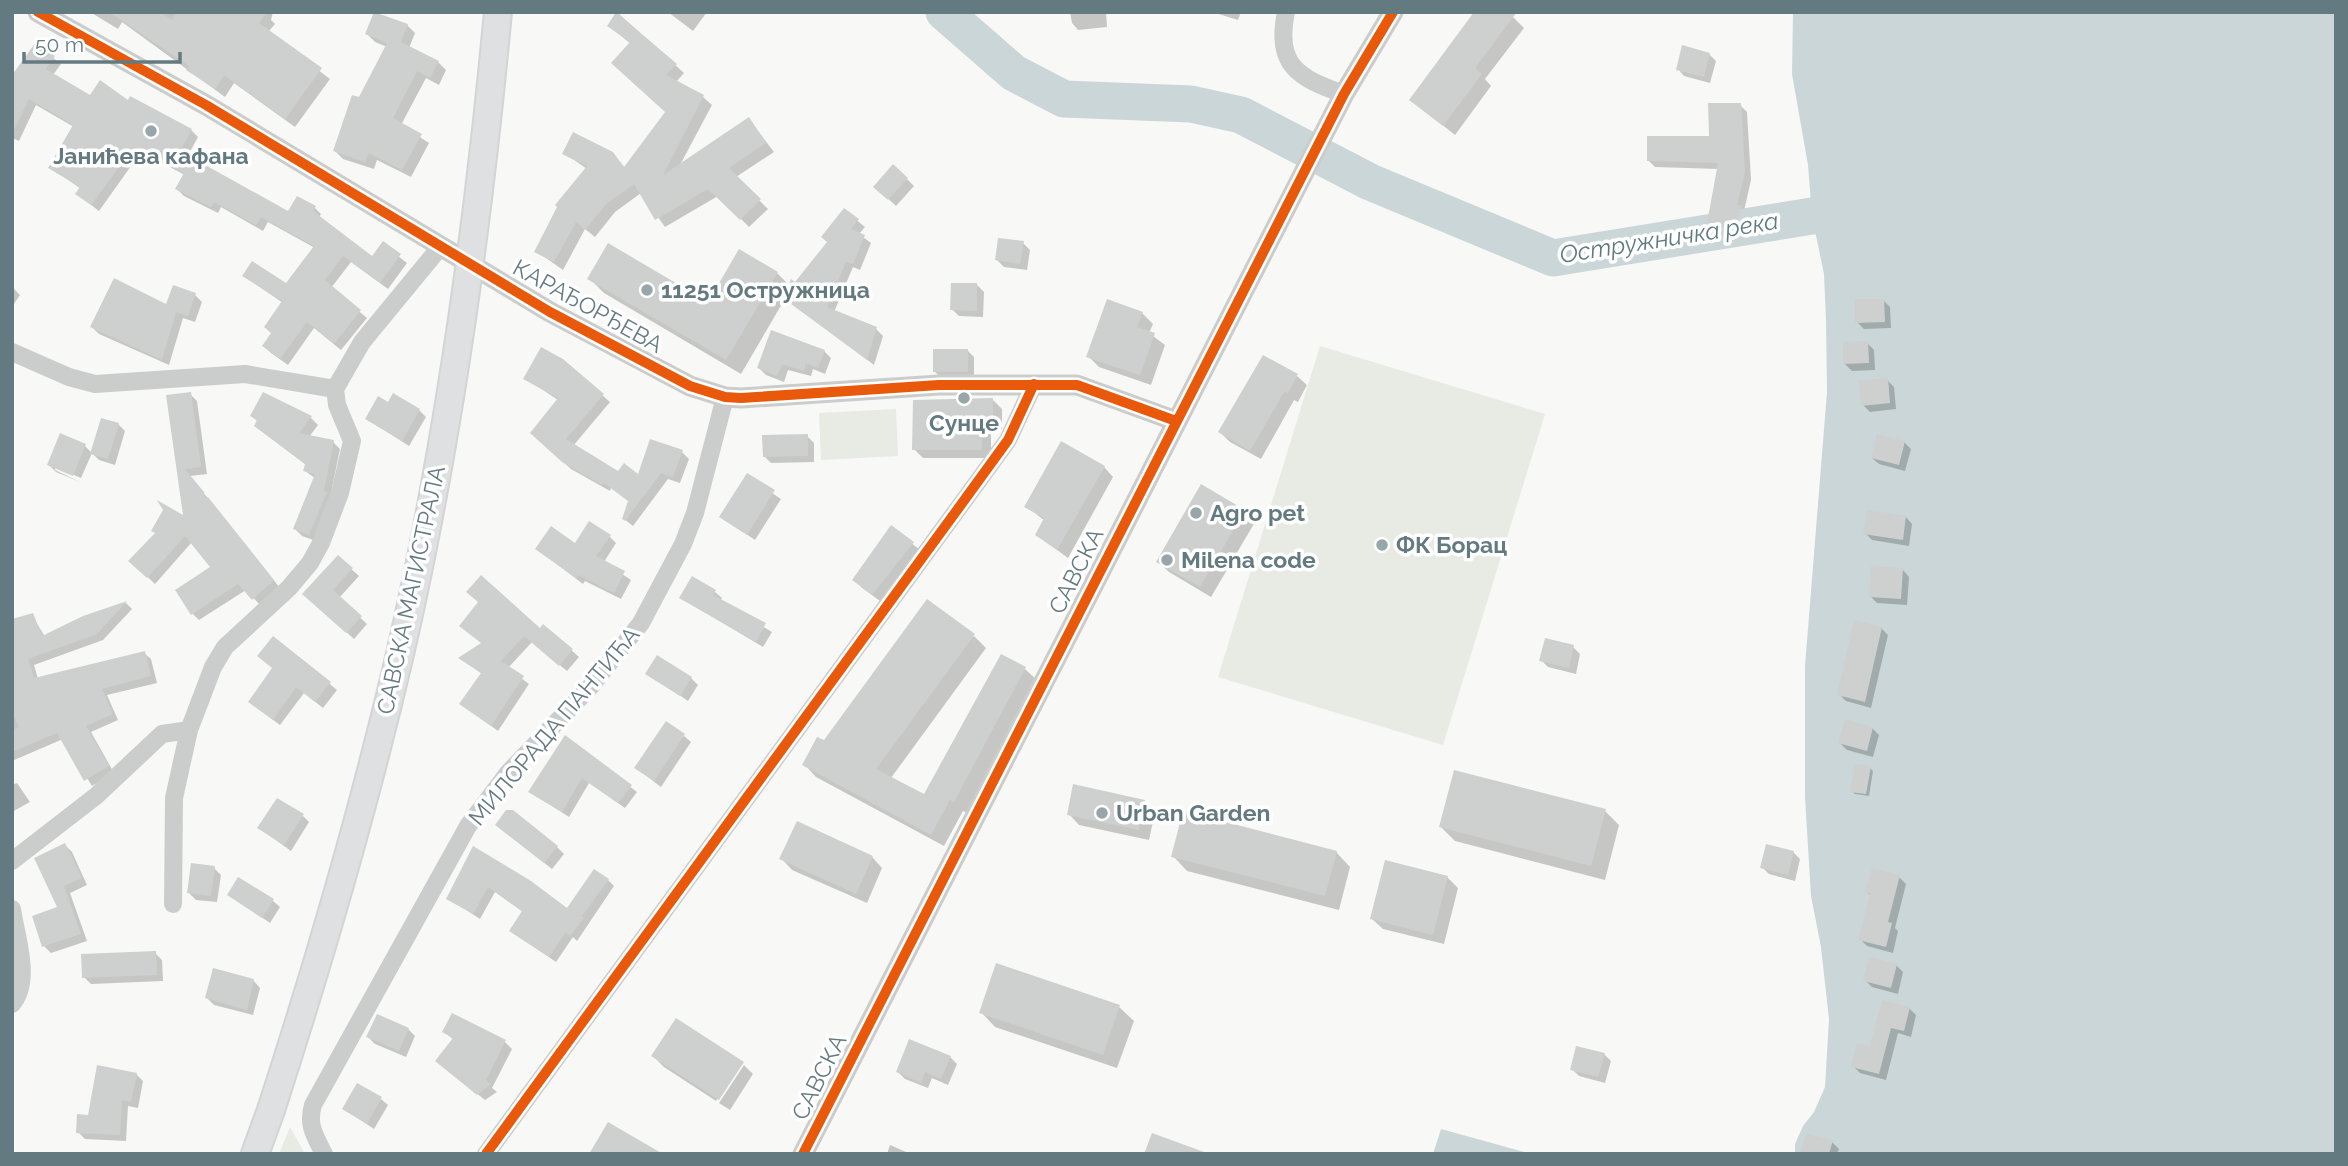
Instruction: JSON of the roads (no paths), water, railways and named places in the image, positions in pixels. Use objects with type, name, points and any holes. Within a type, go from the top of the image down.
[{"type":"main road","name":"САВСКА МАГИСТРАЛА","points":[[255,1154],[321,956],[367,789],[425,531],[466,299],[498,12]]},
{"type":"street","name":"КАРАЂОРЂЕВА","points":[[38,12],[206,106],[550,312],[690,386],[725,397],[777,397],[939,385],[1077,385],[1176,421]]},
{"type":"street","points":[[1286,12],[1281,31],[1283,53],[1308,79],[1343,94]]},
{"type":"street","name":"САВСКА","points":[[803,1154],[1343,94],[1393,12]]},
{"type":"street","points":[[173,904],[174,798],[189,730],[219,656],[289,588],[310,563],[321,543],[340,493],[352,441],[337,405],[335,388],[362,342],[441,246]]},
{"type":"street","points":[[12,352],[69,377],[95,384],[245,374],[335,388]]},
{"type":"street","points":[[486,1154],[1008,440],[1034,384]]},
{"type":"street","name":"МИЛОРАДА ПАНТИЋА","points":[[324,1154],[311,1129],[309,1119],[313,1105],[467,826],[508,773],[613,659],[641,623],[666,579],[695,513],[725,397]]},
{"type":"street","points":[[12,861],[96,796],[162,734],[189,730]]},
{"type":"street","points":[[12,909],[22,985],[12,1004]]},
{"type":"waterway","name":"Остружничка река","points":[[944,12],[1014,73],[1064,99],[1191,104],[1241,115],[1370,182],[1553,258],[1812,216],[1861,216]]},
{"type":"place","name":"Јанићева кафана","points":[[151,131]]},
{"type":"place","name":"11251 Остружница","points":[[647,290]]},
{"type":"place","name":"Сунце","points":[[964,398]]},
{"type":"place","name":"Agro pet","points":[[1196,513]]},
{"type":"place","name":"ФК Борац","points":[[1382,545]]},
{"type":"place","name":"Milena code","points":[[1167,560]]},
{"type":"place","name":"Urban Garden","points":[[1102,813]]}]
